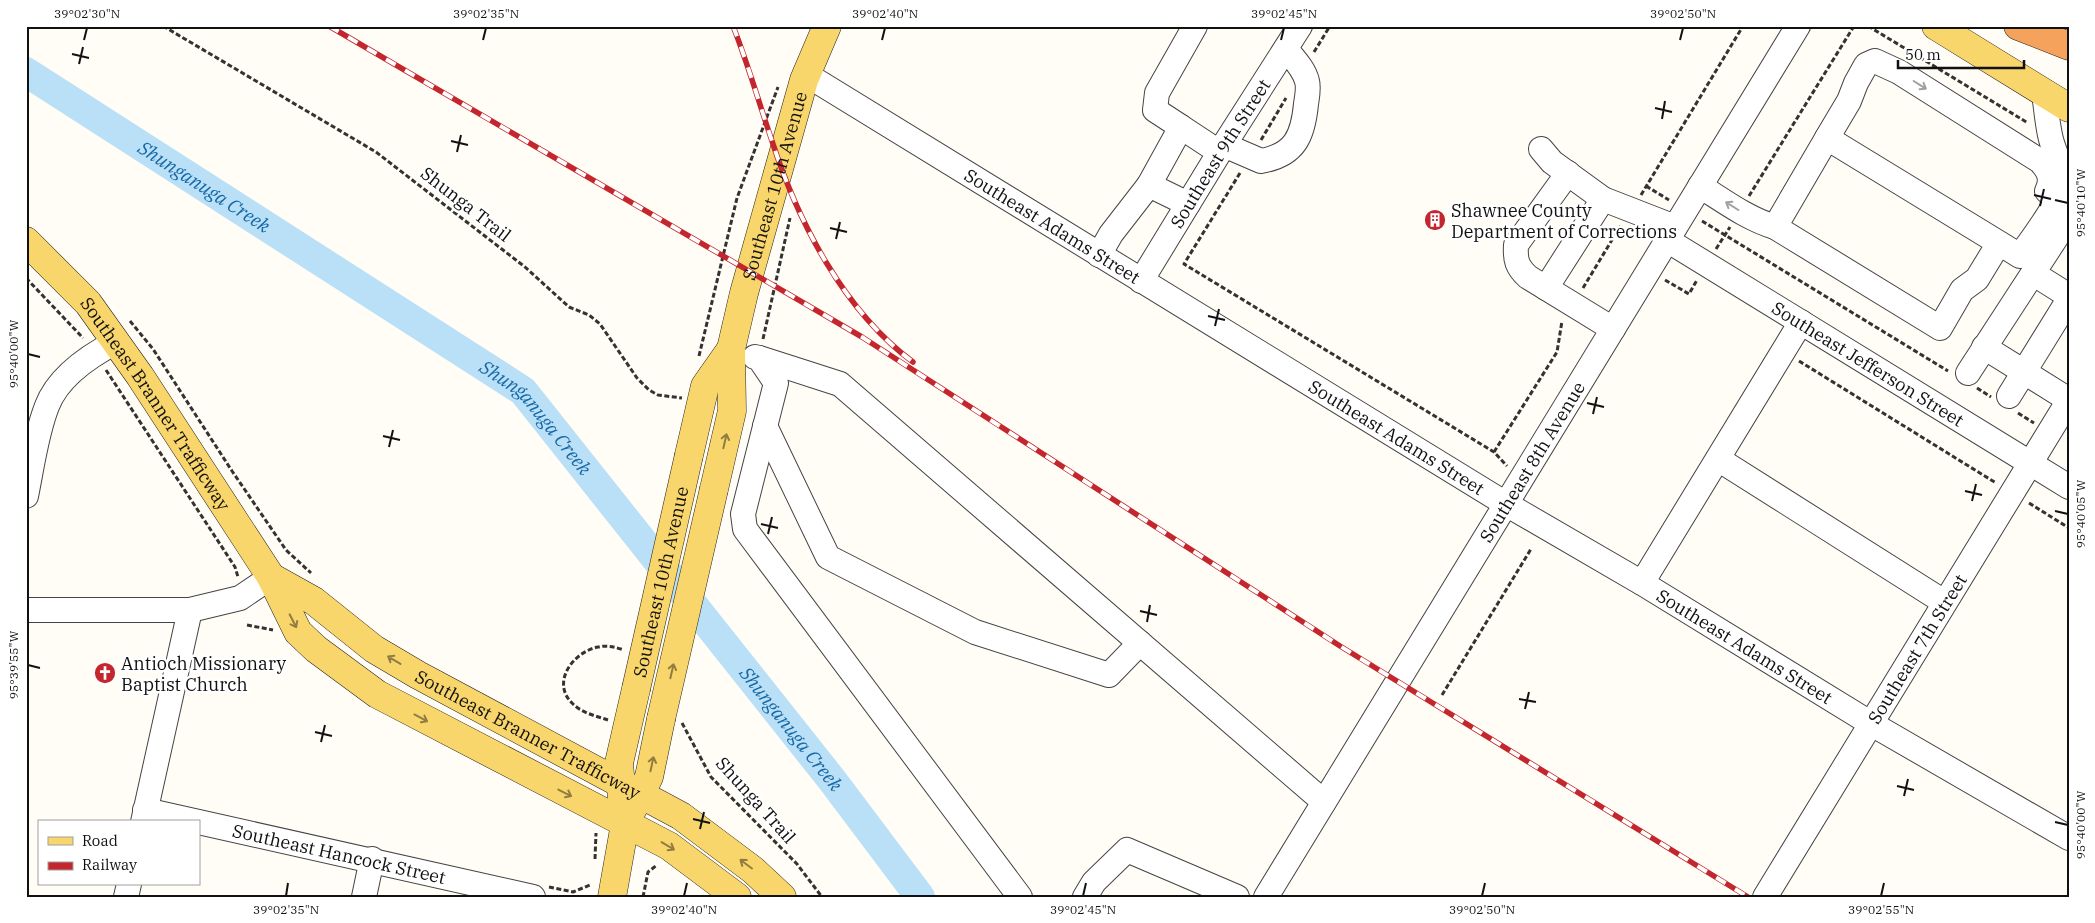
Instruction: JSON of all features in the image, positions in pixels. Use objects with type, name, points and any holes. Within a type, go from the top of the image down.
[{"type":"highway","points":[[2018,26],[2069,46]]},
{"type":"main road","name":"Southeast 10th Avenue","points":[[631,789],[648,777],[670,718],[714,489],[732,411],[731,349],[780,162],[807,75],[827,26]]},
{"type":"main road","points":[[1936,26],[2069,108]]},
{"type":"main road","name":"Southeast Branner Trafficway","points":[[26,241],[88,303],[113,338],[140,376],[271,577],[298,632],[316,649],[356,680],[418,716],[669,846],[738,897]]},
{"type":"main road","name":"Southeast 10th Avenue","points":[[612,897],[631,789],[619,763],[705,386],[731,349]]},
{"type":"main road","name":"Southeast Branner Trafficway","points":[[271,577],[314,601],[360,638],[418,675],[681,816],[753,870],[782,897]]},
{"type":"street","points":[[1195,26],[1156,93],[1155,110],[1221,149],[1261,161],[1275,159],[1285,154],[1295,142],[1304,125],[1308,83],[1286,49]]},
{"type":"street","name":"Southeast 9th Street","points":[[1141,281],[1221,149],[1300,26]]},
{"type":"street","name":"Southeast 8th Avenue","points":[[1266,897],[1798,26]]},
{"type":"street","points":[[1775,227],[1849,101],[1856,82],[1866,65],[1875,61],[1899,72],[2040,161],[2049,171],[2050,184],[2042,201],[2045,219]]},
{"type":"street","name":"Southeast Adams Street","points":[[807,75],[1506,504],[1642,584],[1870,723],[2069,838]]},
{"type":"street","points":[[1827,138],[2020,256],[2045,219],[2062,189],[2057,158],[2050,137],[2044,93]]},
{"type":"street","points":[[1099,255],[1111,234],[1149,185],[1181,127]]},
{"type":"street","name":"Southeast Jefferson Street","points":[[1541,149],[1552,162],[1603,199],[1676,226],[1707,265],[2069,487]]},
{"type":"street","points":[[1568,173],[1516,245],[1515,258],[1521,271],[1613,329]]},
{"type":"street","points":[[1149,185],[1188,204]]},
{"type":"street","points":[[1700,186],[1740,211],[1775,227],[1940,328],[1962,290],[1977,279],[1999,243]]},
{"type":"street","points":[[1546,288],[1603,199]]},
{"type":"street","points":[[1965,378],[2069,218]]},
{"type":"street","points":[[2007,403],[2069,298],[2034,274]]},
{"type":"street","points":[[1642,584],[1801,322]]},
{"type":"street","points":[[26,496],[47,405],[65,379],[113,338]]},
{"type":"street","points":[[1984,347],[2069,400]]},
{"type":"street","points":[[731,349],[840,384],[1324,802]]},
{"type":"street","points":[[759,358],[776,383],[743,514],[745,529],[749,537],[1020,897]]},
{"type":"street","name":"Southeast 7th Street","points":[[1765,897],[2069,400]]},
{"type":"street","points":[[765,426],[828,557],[975,632],[1109,675],[1140,643]]},
{"type":"street","points":[[1718,459],[1944,602]]},
{"type":"street","points":[[26,610],[190,610],[240,598],[271,577]]},
{"type":"street","points":[[144,816],[190,610]]},
{"type":"street","name":"Southeast Hancock Street","points":[[144,816],[165,820]]},
{"type":"street","name":"Southeast Hancock Street","points":[[200,827],[372,860],[491,892],[528,896]]},
{"type":"street","points":[[1085,897],[1094,882],[1127,850],[1237,897]]},
{"type":"street","points":[[364,897],[372,860]]},
{"type":"path","name":"Shunga Trail","points":[[163,26],[376,152],[525,267],[569,306],[589,315],[600,324],[637,378],[649,390],[658,395],[690,398]]},
{"type":"path","points":[[1494,452],[1557,352],[1561,324],[1742,26]]},
{"type":"path","points":[[1664,279],[1689,294],[1854,26]]},
{"type":"path","points":[[1868,26],[2050,137]]},
{"type":"path","points":[[698,360],[716,277],[737,198],[778,85]]},
{"type":"path","points":[[1646,186],[1676,226],[1725,235],[2007,403],[2049,432]]},
{"type":"path","points":[[759,358],[791,214]]},
{"type":"path","points":[[1184,264],[1494,452],[1520,481]]},
{"type":"path","points":[[26,278],[80,335],[113,338],[153,348],[232,471],[286,550],[313,574]]},
{"type":"path","points":[[113,338],[236,568],[238,577],[234,582]]},
{"type":"path","points":[[1797,360],[2069,528]]},
{"type":"path","points":[[1442,695],[1531,549]]},
{"type":"path","points":[[614,723],[584,711],[573,704],[564,690],[564,678],[568,667],[575,658],[586,651],[597,647],[609,646],[625,650]]},
{"type":"path","name":"Shunga Trail","points":[[670,718],[711,777],[797,864],[822,897]]},
{"type":"waterway","name":"Shunganuga Creek","points":[[26,72],[523,391],[832,780],[920,897]]},
{"type":"railway","points":[[329,26],[862,337],[1340,646],[1748,897]]},
{"type":"railway","points":[[733,26],[795,203],[826,263],[866,317],[888,341],[913,362]]},
{"type":"place","name":"Shawnee County Department of Corrections","points":[[1435,220]]},
{"type":"place","name":"Antioch Missionary Baptist Church","points":[[105,673]]}]
